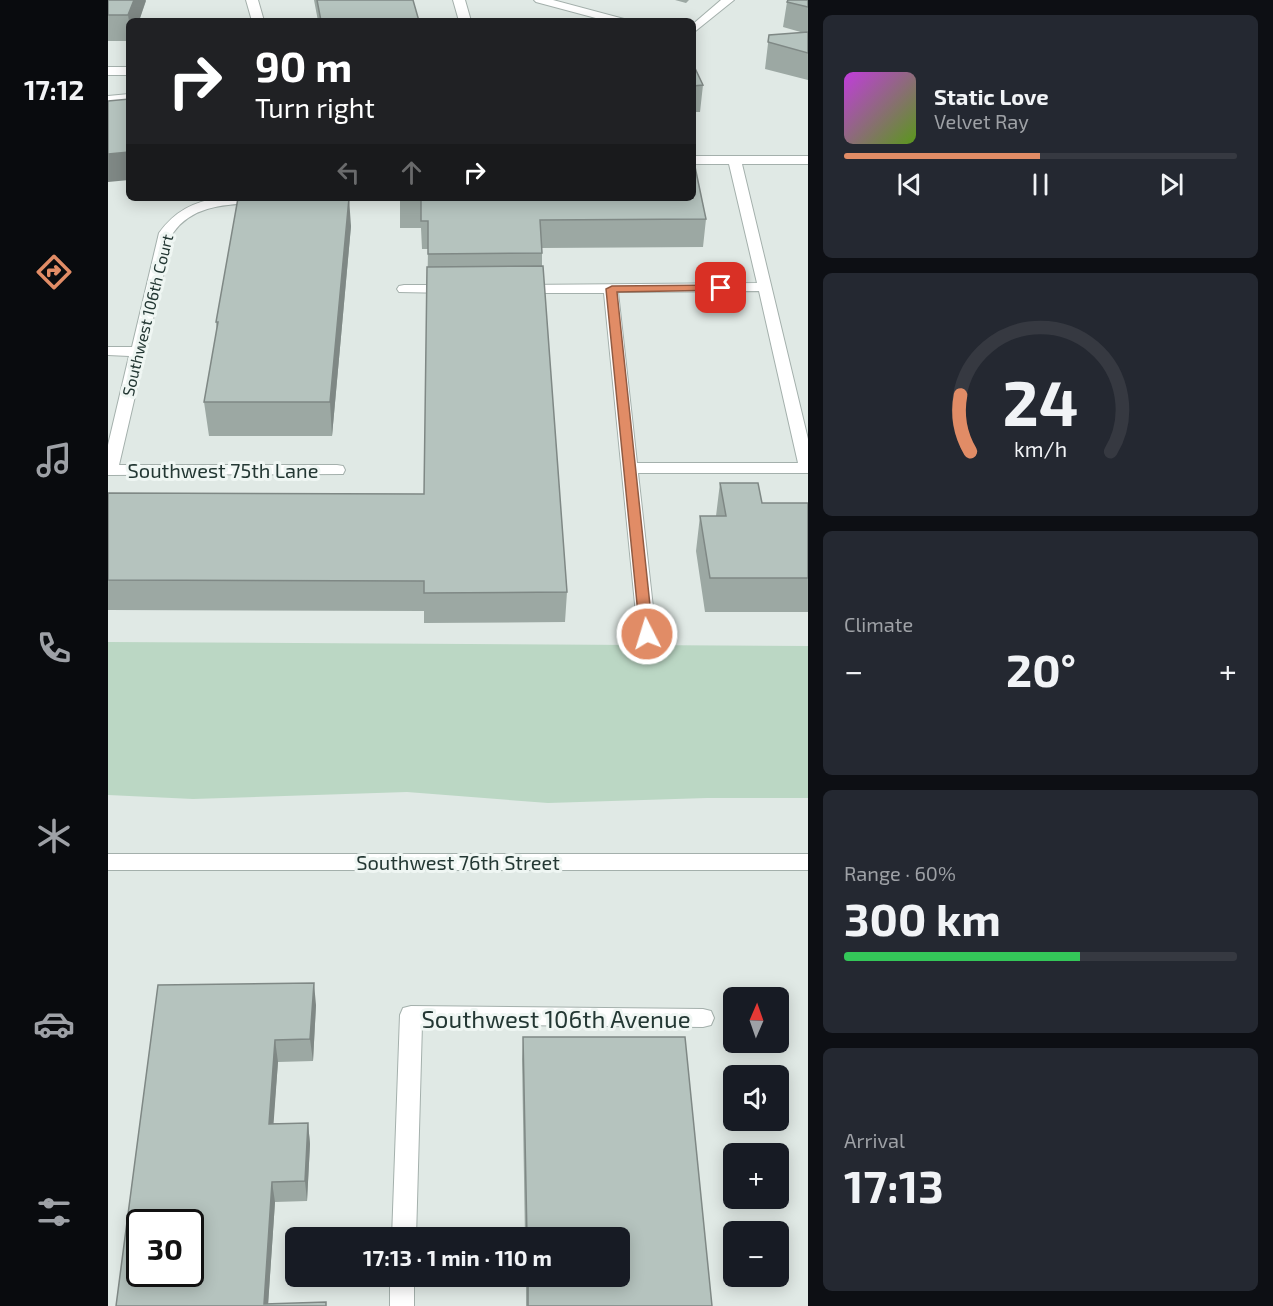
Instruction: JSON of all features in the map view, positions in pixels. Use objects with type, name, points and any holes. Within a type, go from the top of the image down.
[{"type":"street","points":[[252,0],[257,18]]},
{"type":"street","points":[[459,0],[464,18]]},
{"type":"street","points":[[540,0],[609,18]]},
{"type":"street","points":[[696,27],[728,0]]},
{"type":"street","points":[[108,71],[126,71]]},
{"type":"street","points":[[108,100],[126,98]]},
{"type":"street","points":[[696,160],[808,160]]},
{"type":"street","points":[[631,468],[808,468],[735,160]]},
{"type":"street","name":"Southwest 106th Court","points":[[109,470],[166,233],[171,224],[184,213],[204,205],[239,201]]},
{"type":"street","points":[[507,289],[765,288]]},
{"type":"street","points":[[404,289],[461,289]]},
{"type":"street","points":[[612,289],[647,634]]},
{"type":"street","points":[[108,351],[137,352]]},
{"type":"street","name":"Southwest 75th Lane","points":[[109,470],[337,470]]},
{"type":"street","name":"Southwest 76th Street","points":[[108,862],[808,862]]},
{"type":"street","name":"Southwest 106th Avenue","points":[[404,1227],[411,1015],[703,1018]]},
{"type":"street","points":[[402,1287],[402,1306]]},
{"type":"green space","points":[[108,642],[808,646],[808,798],[707,798],[548,803],[407,792],[193,799],[108,795]]},
{"type":"building","points":[[108,0],[134,0],[128,15],[108,15]]},
{"type":"building","points":[[317,0],[413,0],[418,18],[320,18]]},
{"type":"building","points":[[788,0],[808,0],[808,7],[787,2]]},
{"type":"building","points":[[808,32],[808,53],[768,42],[769,35]]},
{"type":"building","points":[[696,70],[703,85],[696,86]]},
{"type":"building","points":[[126,99],[126,152],[108,154],[108,101]]},
{"type":"building","points":[[696,172],[706,219],[540,220],[542,253],[428,254],[428,221],[421,221],[421,201],[696,201]]},
{"type":"building","points":[[237,201],[349,201],[330,402],[204,402],[218,322],[216,322]]},
{"type":"building","points":[[543,266],[567,592],[424,593],[424,581],[108,580],[108,493],[424,494],[427,267]]},
{"type":"building","points":[[720,483],[758,483],[762,503],[808,503],[808,578],[710,578],[700,516],[726,516]]},
{"type":"building","points":[[314,983],[310,1039],[275,1040],[269,1124],[308,1123],[305,1181],[272,1182],[264,1304],[326,1302],[326,1306],[116,1306],[126,1230],[126,1287],[204,1287],[204,1209],[129,1209],[158,985]]},
{"type":"building","points":[[523,1037],[685,1037],[712,1306],[528,1306],[528,1287],[630,1287],[630,1227],[527,1227]]},
{"type":"route","points":[[647,634],[612,289],[721,288]]}]
